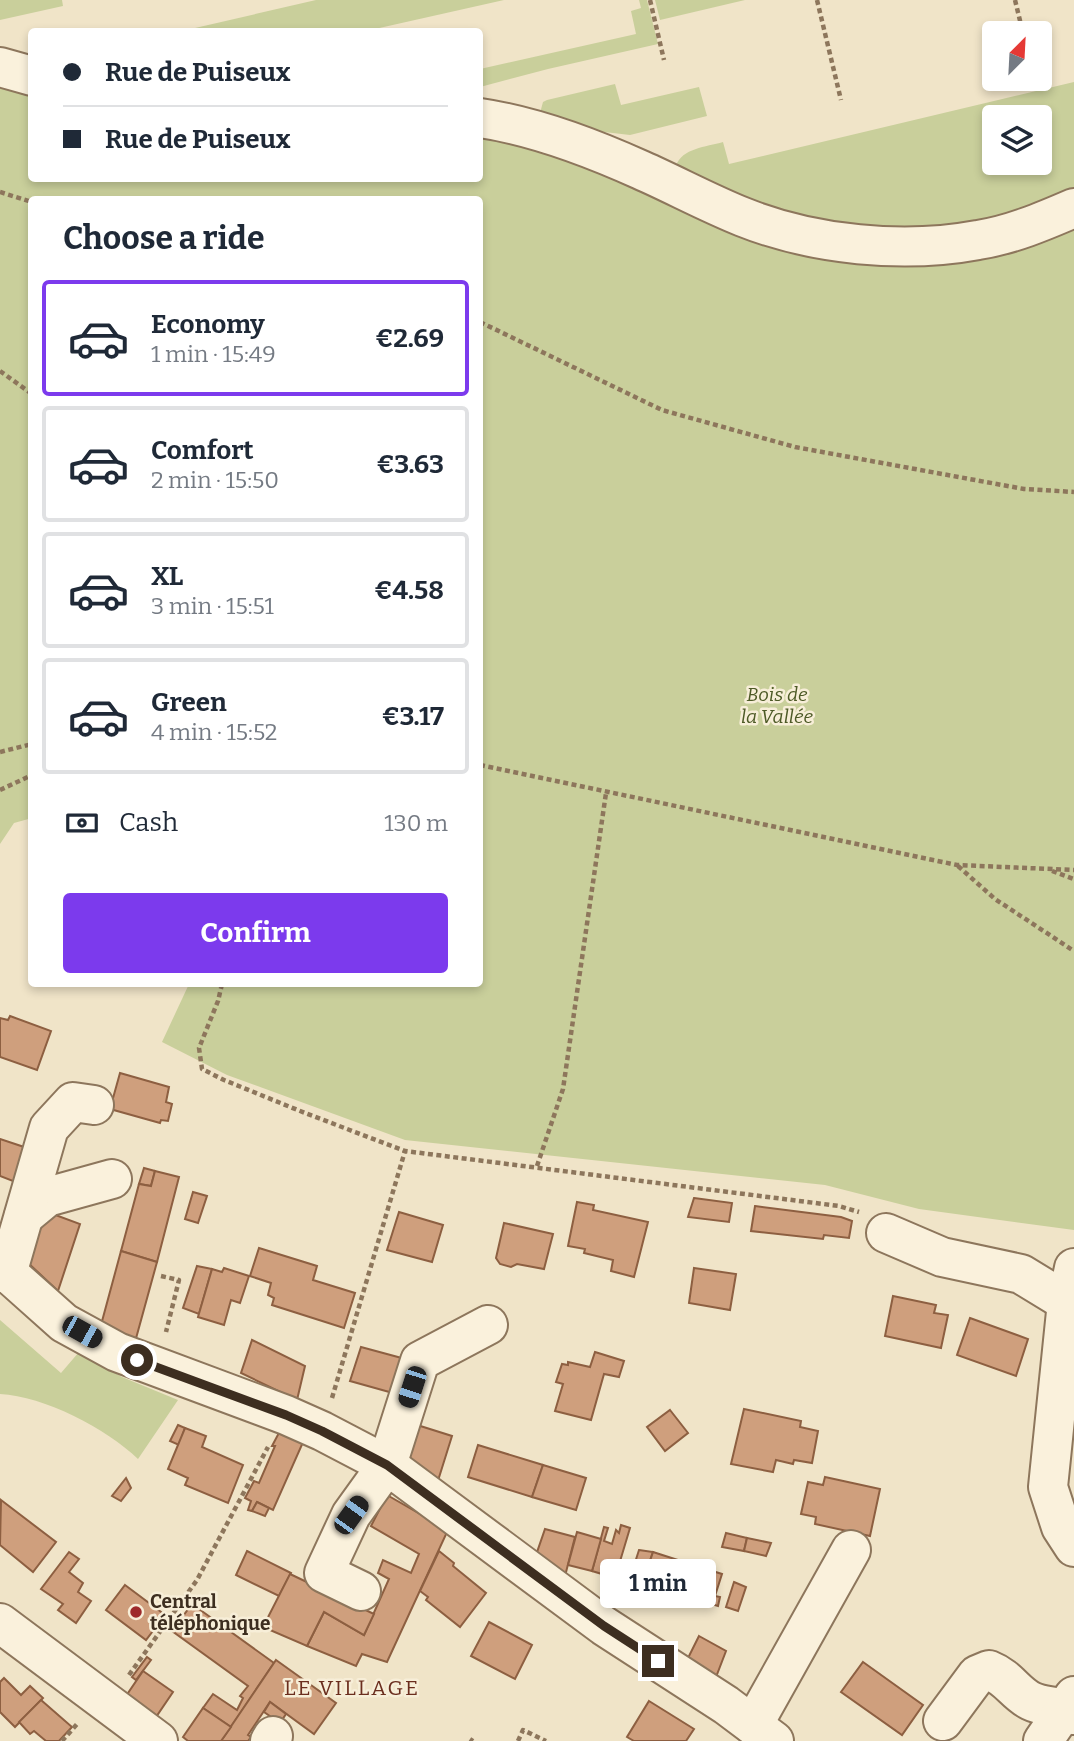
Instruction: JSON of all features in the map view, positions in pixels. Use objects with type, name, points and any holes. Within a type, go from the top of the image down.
[{"type":"street","points":[[0,67],[28,75]]},
{"type":"street","points":[[483,119],[524,128],[598,152],[743,217],[816,239],[924,246],[979,240],[1051,218],[1074,208]]},
{"type":"street","points":[[94,1105],[73,1102],[49,1128],[24,1216],[4,1270],[64,1323],[117,1352],[286,1415],[387,1465],[604,1626],[763,1733],[851,1550]]},
{"type":"street","points":[[24,1216],[47,1197],[112,1180]]},
{"type":"street","points":[[886,1233],[942,1257],[1071,1285],[1048,1487],[1061,1527],[1074,1547]]},
{"type":"street","points":[[361,1591],[324,1573],[351,1515],[387,1465],[420,1362],[488,1325]]},
{"type":"street","points":[[0,1623],[158,1741]]},
{"type":"street","points":[[943,1721],[977,1675],[989,1670],[1003,1676],[1031,1701],[1071,1706]]},
{"type":"street","points":[[1043,1741],[1071,1706]]},
{"type":"path","points":[[650,0],[664,60]]},
{"type":"path","points":[[817,0],[841,100]]},
{"type":"path","points":[[1015,0],[1020,21]]},
{"type":"path","points":[[0,192],[28,201]]},
{"type":"path","points":[[483,323],[662,410],[795,447],[1024,489],[1074,492]]},
{"type":"path","points":[[0,371],[28,391]]},
{"type":"path","points":[[0,752],[28,745]]},
{"type":"path","points":[[483,766],[957,865],[1074,870]]},
{"type":"path","points":[[0,790],[28,777]]},
{"type":"path","points":[[537,1166],[564,1089],[606,793]]},
{"type":"path","points":[[957,865],[995,899],[1074,951]]},
{"type":"path","points":[[1048,870],[1074,879]]},
{"type":"path","points":[[221,987],[199,1048],[202,1069],[305,1113],[405,1151],[839,1206],[869,1215],[886,1233]]},
{"type":"path","points":[[322,1431],[405,1151]]},
{"type":"path","points":[[157,1368],[179,1280],[161,1276]]},
{"type":"path","points":[[108,1704],[197,1580],[286,1415]]},
{"type":"path","points":[[518,1741],[523,1730],[546,1741]]},
{"type":"green space","points":[[0,0],[62,0],[63,6],[0,20]]},
{"type":"green space","points":[[316,0],[504,0],[379,28],[195,28]]},
{"type":"green space","points":[[639,0],[647,0],[658,44],[483,86],[483,68],[636,34],[631,11],[641,8]]},
{"type":"green space","points":[[655,0],[745,0],[660,20]]},
{"type":"green space","name":"Bois de la Vallée","points":[[0,80],[28,87],[28,182],[483,182],[483,138],[548,149],[725,226],[1021,244],[1074,229],[1074,1230],[919,1209],[825,1185],[405,1140],[227,1075],[162,1042],[188,987],[483,987],[483,196],[28,196],[28,819],[14,823],[0,844]]},
{"type":"green space","points":[[1074,82],[1074,195],[1023,217],[920,231],[796,222],[676,166],[683,155],[723,142],[729,164],[1036,91],[1052,91],[1052,87]]},
{"type":"green space","points":[[615,84],[621,105],[699,87],[707,116],[630,135],[553,126],[540,113],[543,102],[547,100]]},
{"type":"green space","points":[[0,1320],[61,1373],[79,1352],[122,1377],[178,1400],[138,1459],[110,1436],[74,1416],[36,1401],[0,1394]]},
{"type":"building","points":[[10,1016],[51,1031],[37,1070],[0,1057],[0,1018],[8,1020]]},
{"type":"building","points":[[120,1073],[169,1087],[166,1102],[172,1104],[168,1121],[161,1120],[160,1123],[110,1109]]},
{"type":"building","points":[[0,1139],[30,1149],[18,1183],[0,1176]]},
{"type":"building","points":[[144,1168],[155,1171],[151,1186],[139,1184]]},
{"type":"building","points":[[155,1171],[179,1177],[157,1262],[121,1251],[139,1184],[151,1186]]},
{"type":"building","points":[[193,1192],[207,1196],[198,1223],[185,1219]]},
{"type":"building","points":[[694,1198],[732,1203],[729,1222],[688,1217]]},
{"type":"building","points":[[577,1202],[594,1205],[593,1210],[648,1222],[634,1277],[611,1271],[613,1260],[584,1253],[585,1249],[568,1246]]},
{"type":"building","points":[[755,1206],[841,1217],[852,1221],[849,1238],[824,1235],[823,1239],[751,1231]]},
{"type":"building","points":[[42,1210],[80,1224],[58,1291],[26,1261]]},
{"type":"building","points":[[399,1212],[443,1225],[432,1262],[387,1250]]},
{"type":"building","points":[[504,1223],[553,1234],[544,1269],[500,1264],[496,1258]]},
{"type":"building","points":[[259,1248],[317,1266],[313,1280],[355,1293],[344,1328],[272,1305],[274,1298],[268,1295],[271,1283],[250,1276]]},
{"type":"building","points":[[121,1251],[157,1262],[135,1342],[101,1325]]},
{"type":"building","points":[[197,1266],[212,1269],[199,1314],[183,1308]]},
{"type":"building","points":[[224,1268],[249,1276],[240,1303],[231,1300],[224,1325],[198,1317],[212,1269],[222,1272]]},
{"type":"building","points":[[694,1268],[736,1274],[730,1310],[689,1303]]},
{"type":"building","points":[[893,1296],[936,1305],[934,1313],[948,1315],[941,1348],[885,1336]]},
{"type":"building","points":[[970,1318],[1028,1339],[1016,1376],[957,1355]]},
{"type":"building","points":[[252,1340],[305,1366],[297,1400],[241,1373]]},
{"type":"building","points":[[361,1347],[409,1360],[400,1395],[350,1381]]},
{"type":"building","points":[[595,1352],[624,1361],[619,1377],[604,1374],[591,1420],[555,1411],[563,1384],[556,1382],[562,1364],[568,1365],[568,1362],[590,1367]]},
{"type":"building","points":[[744,1409],[801,1421],[800,1427],[818,1431],[812,1463],[794,1460],[793,1464],[776,1460],[773,1472],[731,1464]]},
{"type":"building","points":[[670,1410],[688,1433],[665,1451],[647,1427]]},
{"type":"building","points":[[414,1424],[452,1436],[436,1487],[404,1461]]},
{"type":"building","points":[[178,1425],[185,1428],[179,1445],[170,1441]]},
{"type":"building","points":[[185,1428],[206,1436],[202,1447],[243,1465],[228,1503],[185,1485],[188,1478],[168,1469]]},
{"type":"building","points":[[281,1429],[304,1440],[273,1510],[257,1502],[252,1511],[248,1510],[251,1501],[245,1498],[254,1481],[259,1483]]},
{"type":"building","points":[[478,1445],[543,1465],[532,1497],[468,1477]]},
{"type":"building","points":[[543,1465],[586,1478],[576,1510],[532,1497]]},
{"type":"building","points":[[825,1477],[880,1489],[870,1536],[815,1524],[816,1517],[801,1514],[808,1482],[823,1485]]},
{"type":"building","points":[[126,1478],[131,1488],[121,1501],[112,1496]]},
{"type":"building","points":[[387,1495],[448,1530],[387,1662],[362,1654],[356,1666],[307,1646],[324,1612],[364,1635],[389,1579],[378,1573],[383,1560],[411,1573],[419,1554],[371,1526]]},
{"type":"building","points":[[1,1500],[56,1542],[33,1572],[0,1545]]},
{"type":"building","points":[[257,1502],[269,1508],[265,1516],[252,1511]]},
{"type":"building","points":[[621,1525],[630,1528],[615,1578],[592,1571],[604,1527],[608,1528],[604,1541],[612,1544],[616,1530],[619,1533]]},
{"type":"building","points":[[545,1529],[575,1537],[564,1580],[535,1558]]},
{"type":"building","points":[[577,1532],[601,1539],[592,1571],[568,1565]]},
{"type":"building","points":[[726,1533],[747,1538],[744,1551],[722,1547]]},
{"type":"building","points":[[747,1538],[771,1543],[766,1556],[744,1551]]},
{"type":"building","points":[[639,1550],[653,1552],[643,1581],[630,1578]]},
{"type":"building","points":[[247,1551],[291,1573],[279,1596],[236,1575]]},
{"type":"building","points":[[439,1551],[486,1593],[460,1627],[426,1600],[428,1597],[420,1591]]},
{"type":"building","points":[[69,1552],[79,1559],[69,1572],[83,1583],[78,1592],[91,1601],[76,1623],[58,1610],[63,1604],[41,1589]]},
{"type":"building","points":[[653,1552],[687,1563],[677,1593],[643,1582]]},
{"type":"building","points":[[687,1563],[722,1574],[715,1596],[720,1597],[718,1606],[695,1599],[693,1606],[683,1603],[685,1596],[677,1593]]},
{"type":"building","points":[[290,1574],[374,1614],[364,1635],[324,1612],[307,1646],[263,1627]]},
{"type":"building","points":[[734,1582],[746,1587],[738,1611],[726,1607]]},
{"type":"building","name":"Central téléphonique","points":[[125,1585],[165,1615],[146,1640],[106,1610]]},
{"type":"building","points":[[192,1604],[274,1663],[231,1727],[203,1708],[213,1694],[237,1710],[243,1698],[240,1696],[248,1686],[172,1631]]},
{"type":"building","points":[[489,1622],[532,1645],[515,1679],[471,1656]]},
{"type":"building","points":[[699,1636],[726,1651],[716,1677],[687,1660]]},
{"type":"building","points":[[147,1657],[151,1660],[136,1680],[132,1677]]},
{"type":"building","points":[[276,1660],[336,1703],[314,1734],[270,1702],[248,1735],[251,1737],[248,1741],[221,1741]]},
{"type":"building","points":[[863,1662],[923,1705],[902,1735],[841,1692]]},
{"type":"building","points":[[143,1671],[173,1692],[156,1717],[126,1696]]},
{"type":"building","points":[[4,1678],[21,1695],[30,1686],[43,1698],[15,1727],[0,1712],[0,1682]]},
{"type":"building","points":[[41,1700],[72,1727],[59,1741],[46,1741],[34,1731],[30,1734],[19,1722]]},
{"type":"building","points":[[649,1701],[694,1729],[686,1741],[634,1741],[627,1737]]},
{"type":"building","points":[[270,1702],[286,1714],[280,1723],[264,1712]]},
{"type":"building","points":[[203,1708],[231,1727],[221,1741],[188,1741],[183,1737]]},
{"type":"place","name":"Central téléphonique","points":[[136,1612]]},
{"type":"district","name":"LE VILLAGE","points":[[352,1688]]},
{"type":"route","points":[[137,1360],[286,1415],[387,1465],[604,1626],[658,1661]]}]
